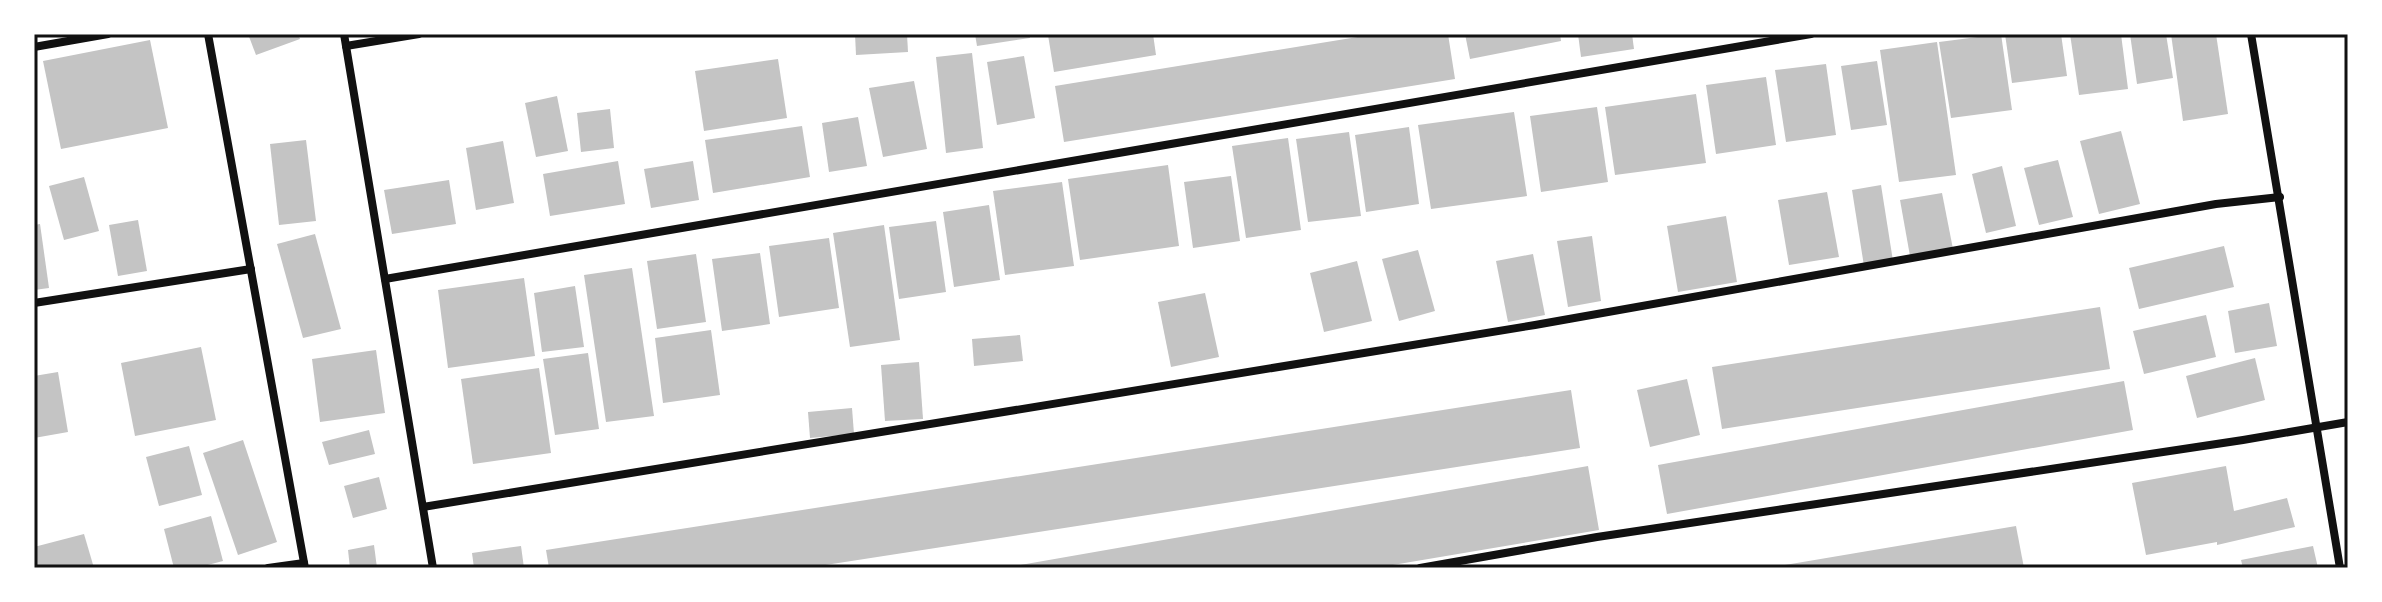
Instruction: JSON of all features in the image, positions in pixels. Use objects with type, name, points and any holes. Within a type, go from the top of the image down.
[{"type":"street","points":[[34,47],[108,34]]},
{"type":"street","points":[[208,34],[304,565],[268,568]]},
{"type":"street","points":[[344,34],[433,568]]},
{"type":"street","points":[[346,46],[419,34]]},
{"type":"street","points":[[385,279],[1811,34]]},
{"type":"street","points":[[2251,34],[2340,568]]},
{"type":"street","points":[[423,507],[1519,328],[2216,204],[2280,197]]},
{"type":"street","points":[[34,303],[251,269]]},
{"type":"street","points":[[1420,568],[1597,537],[2348,422]]},
{"type":"building","points":[[248,34],[298,34],[300,39],[256,55]]},
{"type":"building","points":[[855,34],[907,34],[908,52],[856,55]]},
{"type":"building","points":[[975,34],[1029,34],[1030,38],[977,46]]},
{"type":"building","points":[[1153,34],[1156,55],[1054,72],[1048,35]]},
{"type":"building","points":[[1376,34],[1448,34],[1455,79],[1064,142],[1055,86]]},
{"type":"building","points":[[1465,34],[1560,34],[1561,41],[1470,59]]},
{"type":"building","points":[[1578,34],[1632,34],[1634,49],[1581,57]]},
{"type":"building","points":[[2001,34],[2012,110],[1951,118],[1939,42]]},
{"type":"building","points":[[2005,34],[2061,34],[2067,76],[2012,83]]},
{"type":"building","points":[[2070,34],[2121,34],[2128,89],[2079,95]]},
{"type":"building","points":[[2130,34],[2166,34],[2173,78],[2137,84]]},
{"type":"building","points":[[2171,34],[2216,34],[2228,114],[2183,121]]},
{"type":"building","points":[[150,40],[168,128],[61,149],[43,61]]},
{"type":"building","points":[[1937,42],[1956,175],[1899,182],[1880,50]]},
{"type":"building","points":[[972,53],[983,148],[946,153],[936,57]]},
{"type":"building","points":[[1024,56],[1035,118],[997,125],[987,62]]},
{"type":"building","points":[[778,59],[787,118],[704,131],[695,71]]},
{"type":"building","points":[[1877,61],[1887,125],[1851,130],[1841,66]]},
{"type":"building","points":[[1826,64],[1836,135],[1786,142],[1775,70]]},
{"type":"building","points":[[1766,77],[1776,145],[1716,154],[1706,85]]},
{"type":"building","points":[[914,81],[927,149],[883,157],[869,88]]},
{"type":"building","points":[[1696,94],[1706,163],[1615,175],[1605,107]]},
{"type":"building","points":[[557,96],[568,151],[536,157],[525,103]]},
{"type":"building","points":[[1597,107],[1608,182],[1541,192],[1530,116]]},
{"type":"building","points":[[610,109],[614,148],[581,152],[577,113]]},
{"type":"building","points":[[1514,112],[1527,196],[1431,209],[1418,125]]},
{"type":"building","points":[[858,117],[867,166],[829,172],[822,123]]},
{"type":"building","points":[[802,126],[810,177],[713,193],[705,140]]},
{"type":"building","points":[[1409,127],[1419,204],[1366,212],[1355,135]]},
{"type":"building","points":[[2121,131],[2140,204],[2099,214],[2080,141]]},
{"type":"building","points":[[1349,132],[1361,216],[1308,222],[1296,139]]},
{"type":"building","points":[[1288,138],[1301,230],[1246,238],[1232,146]]},
{"type":"building","points":[[306,140],[316,221],[279,225],[270,144]]},
{"type":"building","points":[[503,141],[514,203],[476,210],[466,148]]},
{"type":"building","points":[[2058,160],[2073,217],[2039,225],[2024,168]]},
{"type":"building","points":[[618,161],[625,204],[550,216],[543,174]]},
{"type":"building","points":[[693,161],[699,200],[651,208],[644,169]]},
{"type":"building","points":[[1168,165],[1179,246],[1080,260],[1068,179]]},
{"type":"building","points":[[2002,166],[2016,226],[1986,233],[1972,174]]},
{"type":"building","points":[[1231,176],[1240,241],[1193,248],[1184,182]]},
{"type":"building","points":[[84,177],[99,231],[64,240],[49,186]]},
{"type":"building","points":[[449,180],[456,224],[392,234],[384,190]]},
{"type":"building","points":[[1062,182],[1074,266],[1005,275],[993,191]]},
{"type":"building","points":[[1881,185],[1893,261],[1864,266],[1852,190]]},
{"type":"building","points":[[1827,192],[1839,257],[1789,265],[1778,200]]},
{"type":"building","points":[[1942,193],[1953,249],[1910,256],[1900,200]]},
{"type":"building","points":[[989,205],[1000,280],[954,287],[943,212]]},
{"type":"building","points":[[1726,216],[1737,282],[1678,292],[1667,226]]},
{"type":"building","points":[[138,220],[147,271],[118,276],[109,225]]},
{"type":"building","points":[[936,221],[946,292],[899,299],[889,227]]},
{"type":"building","points":[[40,224],[49,288],[34,290],[34,225]]},
{"type":"building","points":[[884,225],[900,340],[850,347],[833,233]]},
{"type":"building","points":[[315,234],[341,329],[303,338],[277,244]]},
{"type":"building","points":[[1592,236],[1601,301],[1568,307],[1557,241]]},
{"type":"building","points":[[829,238],[839,308],[779,317],[769,246]]},
{"type":"building","points":[[2224,246],[2234,287],[2139,309],[2129,268]]},
{"type":"building","points":[[1418,250],[1435,311],[1399,321],[1382,259]]},
{"type":"building","points":[[760,253],[770,324],[722,331],[712,259]]},
{"type":"building","points":[[696,254],[706,322],[657,329],[647,261]]},
{"type":"building","points":[[1533,254],[1545,315],[1508,322],[1496,261]]},
{"type":"building","points":[[1357,261],[1372,321],[1324,332],[1310,273]]},
{"type":"building","points":[[632,268],[654,416],[606,422],[584,275]]},
{"type":"building","points":[[524,278],[535,356],[448,368],[438,290]]},
{"type":"building","points":[[575,286],[584,347],[542,352],[534,293]]},
{"type":"building","points":[[1205,293],[1219,357],[1171,367],[1158,302]]},
{"type":"building","points":[[2269,303],[2277,346],[2235,353],[2228,311]]},
{"type":"building","points":[[2100,307],[2110,369],[1722,429],[1712,367]]},
{"type":"building","points":[[2206,315],[2216,357],[2144,374],[2133,331]]},
{"type":"building","points":[[711,330],[720,395],[663,403],[655,338]]},
{"type":"building","points":[[1020,335],[1023,361],[974,366],[972,339]]},
{"type":"building","points":[[201,347],[216,420],[135,436],[121,363]]},
{"type":"building","points":[[376,350],[385,413],[320,422],[312,359]]},
{"type":"building","points":[[588,353],[599,429],[555,435],[543,359]]},
{"type":"building","points":[[2255,358],[2265,400],[2197,418],[2186,376]]},
{"type":"building","points":[[919,362],[923,419],[885,421],[881,365]]},
{"type":"building","points":[[539,368],[551,453],[473,464],[461,379]]},
{"type":"building","points":[[58,372],[68,432],[34,438],[34,376]]},
{"type":"building","points":[[1687,379],[1700,435],[1650,447],[1637,390]]},
{"type":"building","points":[[2124,381],[2133,430],[1667,514],[1658,465]]},
{"type":"building","points":[[1571,390],[1580,448],[806,568],[549,568],[546,550]]},
{"type":"building","points":[[852,408],[854,434],[810,438],[808,412]]},
{"type":"building","points":[[369,430],[375,454],[329,465],[322,442]]},
{"type":"building","points":[[243,440],[277,542],[238,555],[203,453]]},
{"type":"building","points":[[189,446],[202,495],[159,506],[146,457]]},
{"type":"building","points":[[1588,466],[1599,530],[1375,568],[1003,568]]},
{"type":"building","points":[[2226,466],[2234,511],[2287,498],[2295,527],[2217,545],[2217,542],[2146,555],[2132,483]]},
{"type":"building","points":[[379,477],[387,509],[353,518],[344,486]]},
{"type":"building","points":[[211,516],[223,561],[196,568],[174,568],[164,529]]},
{"type":"building","points":[[2016,526],[2024,568],[1779,568],[1779,566]]},
{"type":"building","points":[[84,534],[94,568],[37,568],[34,547]]},
{"type":"building","points":[[374,545],[377,568],[350,568],[348,550]]},
{"type":"building","points":[[521,546],[524,568],[474,568],[472,553]]},
{"type":"building","points":[[2313,546],[2318,568],[2243,568],[2241,560]]}]
